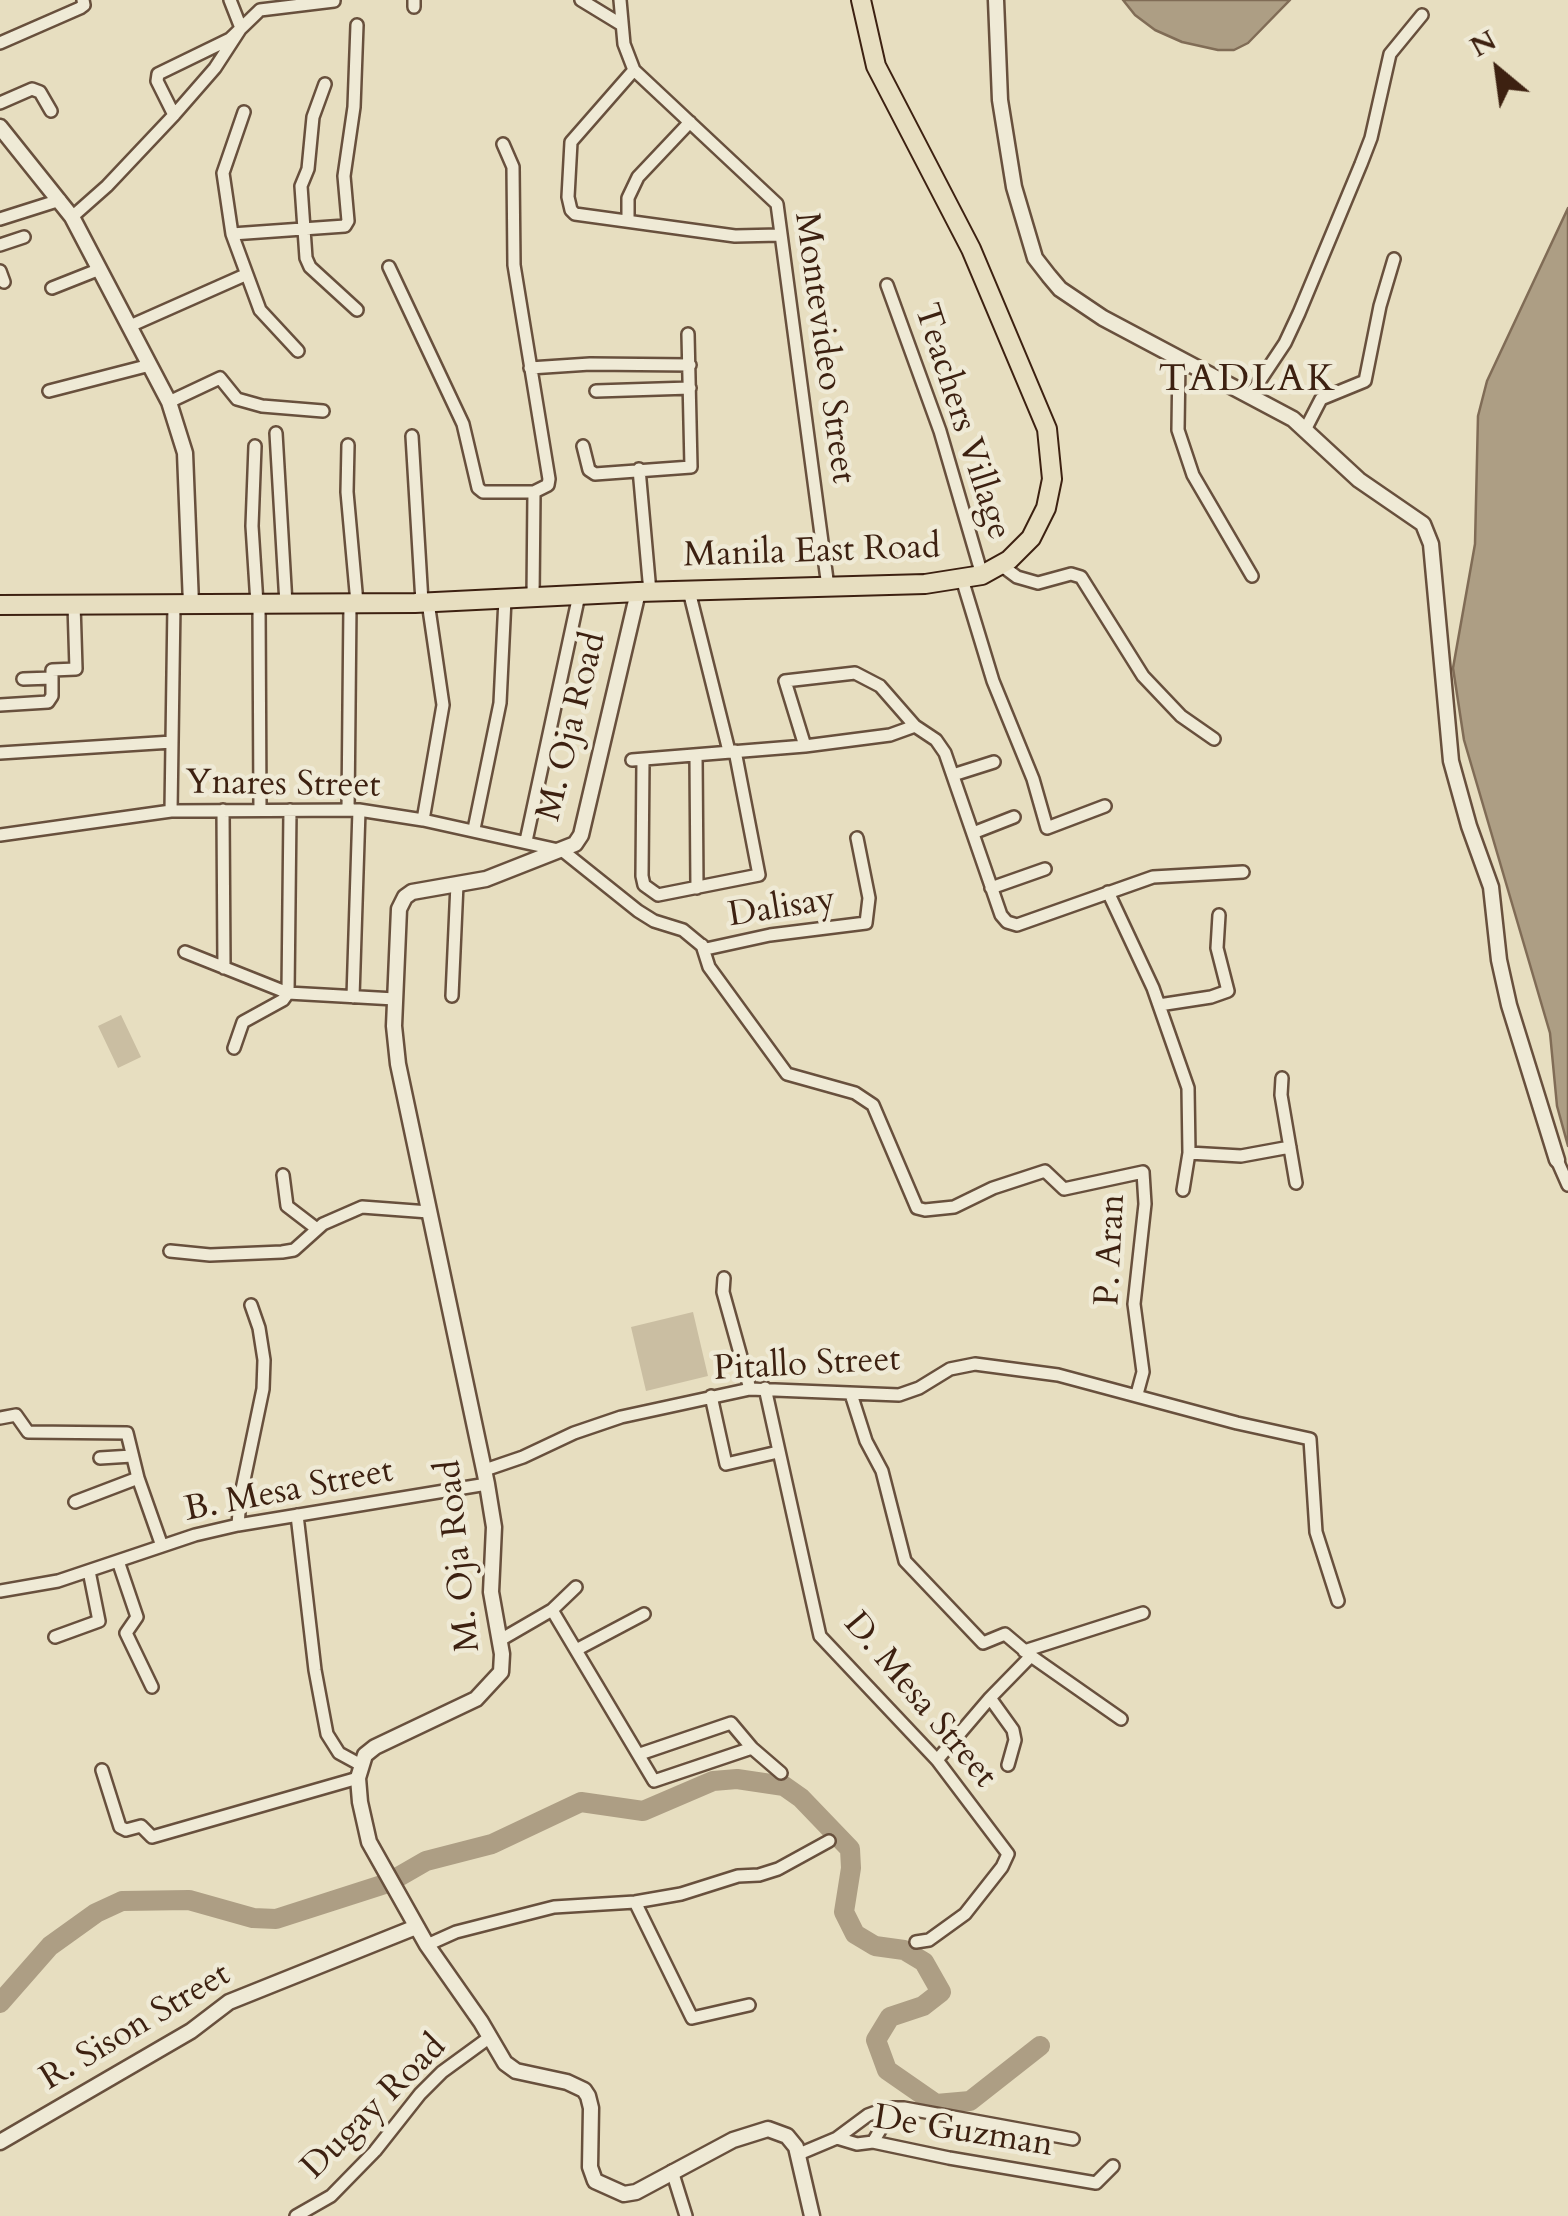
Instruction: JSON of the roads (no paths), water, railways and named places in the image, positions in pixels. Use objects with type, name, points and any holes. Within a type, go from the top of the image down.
[{"type":"main road","name":"Manila East Road","points":[[0,604],[425,602],[925,584],[982,575],[1001,565],[1030,538],[1046,508],[1052,479],[1047,429],[971,248],[876,66],[860,0]]},
{"type":"street","points":[[0,43],[80,8],[84,0]]},
{"type":"street","points":[[230,0],[241,28]]},
{"type":"street","points":[[581,0],[622,24]]},
{"type":"street","points":[[620,0],[628,59],[634,70],[571,142],[571,210],[575,214],[735,236],[780,235]]},
{"type":"street","points":[[996,0],[1002,117],[1014,186],[1035,258],[1060,288],[1104,318],[1251,394],[1305,430],[1359,480],[1423,524],[1431,544],[1451,761],[1492,888],[1509,1005],[1568,1185]]},
{"type":"street","points":[[174,115],[158,74],[230,39],[260,10],[334,1]]},
{"type":"street","points":[[1251,394],[1300,313],[1372,138],[1390,54],[1422,16]]},
{"type":"street","points":[[232,234],[345,226],[348,220],[344,176],[354,107],[357,26]]},
{"type":"street","points":[[72,217],[174,115],[215,68],[241,28]]},
{"type":"street","name":"Montevideo Street","points":[[634,70],[777,204],[828,587]]},
{"type":"street","points":[[325,84],[313,117],[308,169],[300,186],[304,230],[310,266],[357,310]]},
{"type":"street","points":[[0,103],[32,88],[40,92],[51,111]]},
{"type":"street","points":[[244,112],[223,173],[232,234],[260,310],[298,351]]},
{"type":"street","points":[[628,221],[628,198],[638,177],[690,122]]},
{"type":"street","points":[[0,127],[72,217],[168,402],[185,452],[171,811]]},
{"type":"street","points":[[389,267],[463,424],[478,488],[483,492],[534,492],[548,484],[514,265],[513,166],[503,144]]},
{"type":"street","points":[[0,219],[60,200]]},
{"type":"street","points":[[0,245],[24,237]]},
{"type":"street","points":[[1305,430],[1321,399],[1364,381],[1394,259]]},
{"type":"street","points":[[52,288],[100,269]]},
{"type":"street","points":[[130,326],[245,275]]},
{"type":"street","name":"Teachers Village","points":[[887,285],[940,431],[982,575]]},
{"type":"street","points":[[583,446],[589,470],[595,474],[691,467],[688,334]]},
{"type":"street","points":[[1179,359],[1178,430],[1193,476],[1252,576]]},
{"type":"street","points":[[49,392],[150,365]]},
{"type":"street","points":[[530,368],[690,365]]},
{"type":"street","points":[[168,402],[220,378],[237,399],[262,406],[324,411]]},
{"type":"street","points":[[596,392],[690,388]]},
{"type":"street","points":[[276,433],[286,604]]},
{"type":"street","points":[[412,436],[425,602],[443,705],[423,820]]},
{"type":"street","points":[[348,444],[354,603],[352,997]]},
{"type":"street","points":[[255,446],[252,526],[258,604],[260,810]]},
{"type":"street","points":[[639,469],[644,592]]},
{"type":"street","points":[[534,492],[534,598]]},
{"type":"street","points":[[1001,565],[1017,577],[1038,584],[1071,574],[1081,577],[1143,676],[1181,716],[1214,739]]},
{"type":"street","points":[[962,578],[993,681],[1033,779],[1047,828],[1105,806]]},
{"type":"street","name":"M. Oja Road","points":[[360,1772],[365,1755],[375,1747],[463,1708],[488,1690],[500,1672],[502,1638],[491,1592],[494,1527],[486,1477],[398,1064],[397,915],[404,897],[426,888],[486,878],[575,844],[581,835],[644,592]]},
{"type":"street","points":[[689,592],[732,751],[759,875],[658,895],[644,885],[642,876],[638,760],[732,751],[805,746],[890,735],[915,726]]},
{"type":"street","points":[[526,841],[579,595]]},
{"type":"street","points":[[474,828],[500,703],[505,599]]},
{"type":"street","points":[[22,679],[76,668],[74,604]]},
{"type":"street","points":[[805,746],[786,681],[855,673],[880,686],[915,726],[936,740],[953,775],[1001,915],[1017,925],[1153,877],[1242,872]]},
{"type":"street","points":[[0,706],[48,702],[52,696],[52,674]]},
{"type":"street","points":[[0,753],[172,742]]},
{"type":"street","points":[[696,755],[696,888]]},
{"type":"street","points":[[953,775],[994,762]]},
{"type":"street","points":[[223,810],[224,968]]},
{"type":"street","points":[[234,1048],[243,1022],[283,1000],[288,993],[290,810]]},
{"type":"street","name":"Ynares Street","points":[[0,835],[171,811],[353,810],[474,828],[563,850]]},
{"type":"street","points":[[973,833],[1014,817]]},
{"type":"street","name":"Dalisay","points":[[704,946],[866,923],[869,898],[857,838]]},
{"type":"street","points":[[563,850],[638,911],[683,930],[704,946]]},
{"type":"street","points":[[992,888],[1045,869]]},
{"type":"street","points":[[452,996],[457,884]]},
{"type":"street","points":[[1108,892],[1158,1005],[1188,1088],[1189,1153],[1183,1190]]},
{"type":"street","points":[[1158,1005],[1228,991],[1217,948],[1219,915]]},
{"type":"street","name":"P. Aran","points":[[704,946],[709,966],[786,1074],[855,1093],[873,1105],[917,1208],[954,1207],[993,1188],[1045,1171],[1064,1189],[1143,1172],[1145,1204],[1134,1304],[1143,1372],[1137,1394]]},
{"type":"street","points":[[185,952],[288,993],[396,999]]},
{"type":"street","points":[[1282,1078],[1281,1095],[1296,1183]]},
{"type":"street","points":[[1189,1153],[1241,1156],[1290,1146]]},
{"type":"street","points":[[283,1175],[287,1206],[317,1229]]},
{"type":"street","points":[[170,1250],[210,1255],[282,1252],[300,1246],[317,1229],[362,1207],[429,1212]]},
{"type":"street","points":[[724,1278],[722,1292],[750,1389]]},
{"type":"street","points":[[238,1525],[263,1389],[260,1328],[251,1305]]},
{"type":"street","name":"Pitallo Street","points":[[486,1477],[574,1433],[621,1417],[711,1396],[764,1388],[899,1395],[920,1388],[950,1369],[975,1364],[1058,1374],[1310,1439],[1316,1532],[1338,1601]]},
{"type":"street","name":"D. Mesa Street","points":[[764,1388],[820,1636],[937,1760],[1008,1854],[965,1914],[929,1940],[916,1942]]},
{"type":"street","points":[[851,1394],[866,1441],[882,1471],[905,1561],[984,1643],[1004,1634],[1121,1720]]},
{"type":"street","points":[[711,1396],[726,1464],[778,1452]]},
{"type":"street","points":[[0,1418],[16,1415],[28,1432],[126,1433],[162,1546]]},
{"type":"street","points":[[100,1458],[132,1456]]},
{"type":"street","name":"B. Mesa Street","points":[[0,1591],[58,1582],[238,1525],[486,1477]]},
{"type":"street","points":[[76,1502],[138,1478]]},
{"type":"street","points":[[297,1515],[315,1670],[327,1734],[339,1753],[360,1772],[368,1842],[427,1945],[506,2063],[516,2072],[567,2082],[584,2090],[592,2108],[590,2168],[595,2181],[624,2194],[636,2192],[732,2140],[768,2129],[787,2136],[800,2154],[812,2216]]},
{"type":"street","points":[[118,1561],[138,1617],[126,1633],[152,1687]]},
{"type":"street","points":[[55,1637],[99,1621],[90,1571]]},
{"type":"street","points":[[502,1638],[552,1610],[576,1587]]},
{"type":"street","points":[[552,1610],[654,1781],[752,1748]]},
{"type":"street","points":[[937,1760],[1028,1654],[1144,1612]]},
{"type":"street","points":[[576,1650],[644,1614]]},
{"type":"street","points":[[990,1698],[1013,1730],[1015,1740],[1008,1766]]},
{"type":"street","points":[[640,1754],[731,1722],[781,1774]]},
{"type":"street","points":[[102,1770],[120,1827],[126,1830],[141,1826],[152,1837],[360,1772]]},
{"type":"street","points":[[427,1945],[456,1932],[554,1907],[635,1902],[778,1870],[829,1840]]},
{"type":"street","points":[[635,1902],[692,2018],[749,2005]]},
{"type":"street","name":"R. Sison Street","points":[[0,2142],[191,2031],[229,2002],[416,1927]]},
{"type":"street","name":"Dugay Road","points":[[296,2216],[331,2196],[376,2151],[442,2072],[490,2037]]},
{"type":"street","points":[[837,2138],[868,2115],[886,2108],[904,2108],[1073,2139]]},
{"type":"street","points":[[873,2142],[890,2114],[886,2108]]},
{"type":"street","name":"De Guzman","points":[[800,2154],[837,2138],[1096,2182],[1113,2166]]},
{"type":"street","points":[[672,2171],[686,2216]]},
{"type":"waterway","points":[[393,1880],[426,1861],[492,1844],[581,1802],[643,1811],[713,1781],[737,1779],[784,1786],[801,1798],[850,1849],[844,1912],[855,1934],[875,1946],[904,1950],[924,1962],[941,1992],[923,2006],[890,2017],[876,2040],[887,2070],[936,2104],[970,2101],[1040,2046]]},
{"type":"waterway","points":[[0,2003],[50,1946],[96,1913],[122,1901],[189,1900],[253,1918],[276,1919],[388,1883]]},
{"type":"district","name":"TADLAK","points":[[1248,381]]}]
